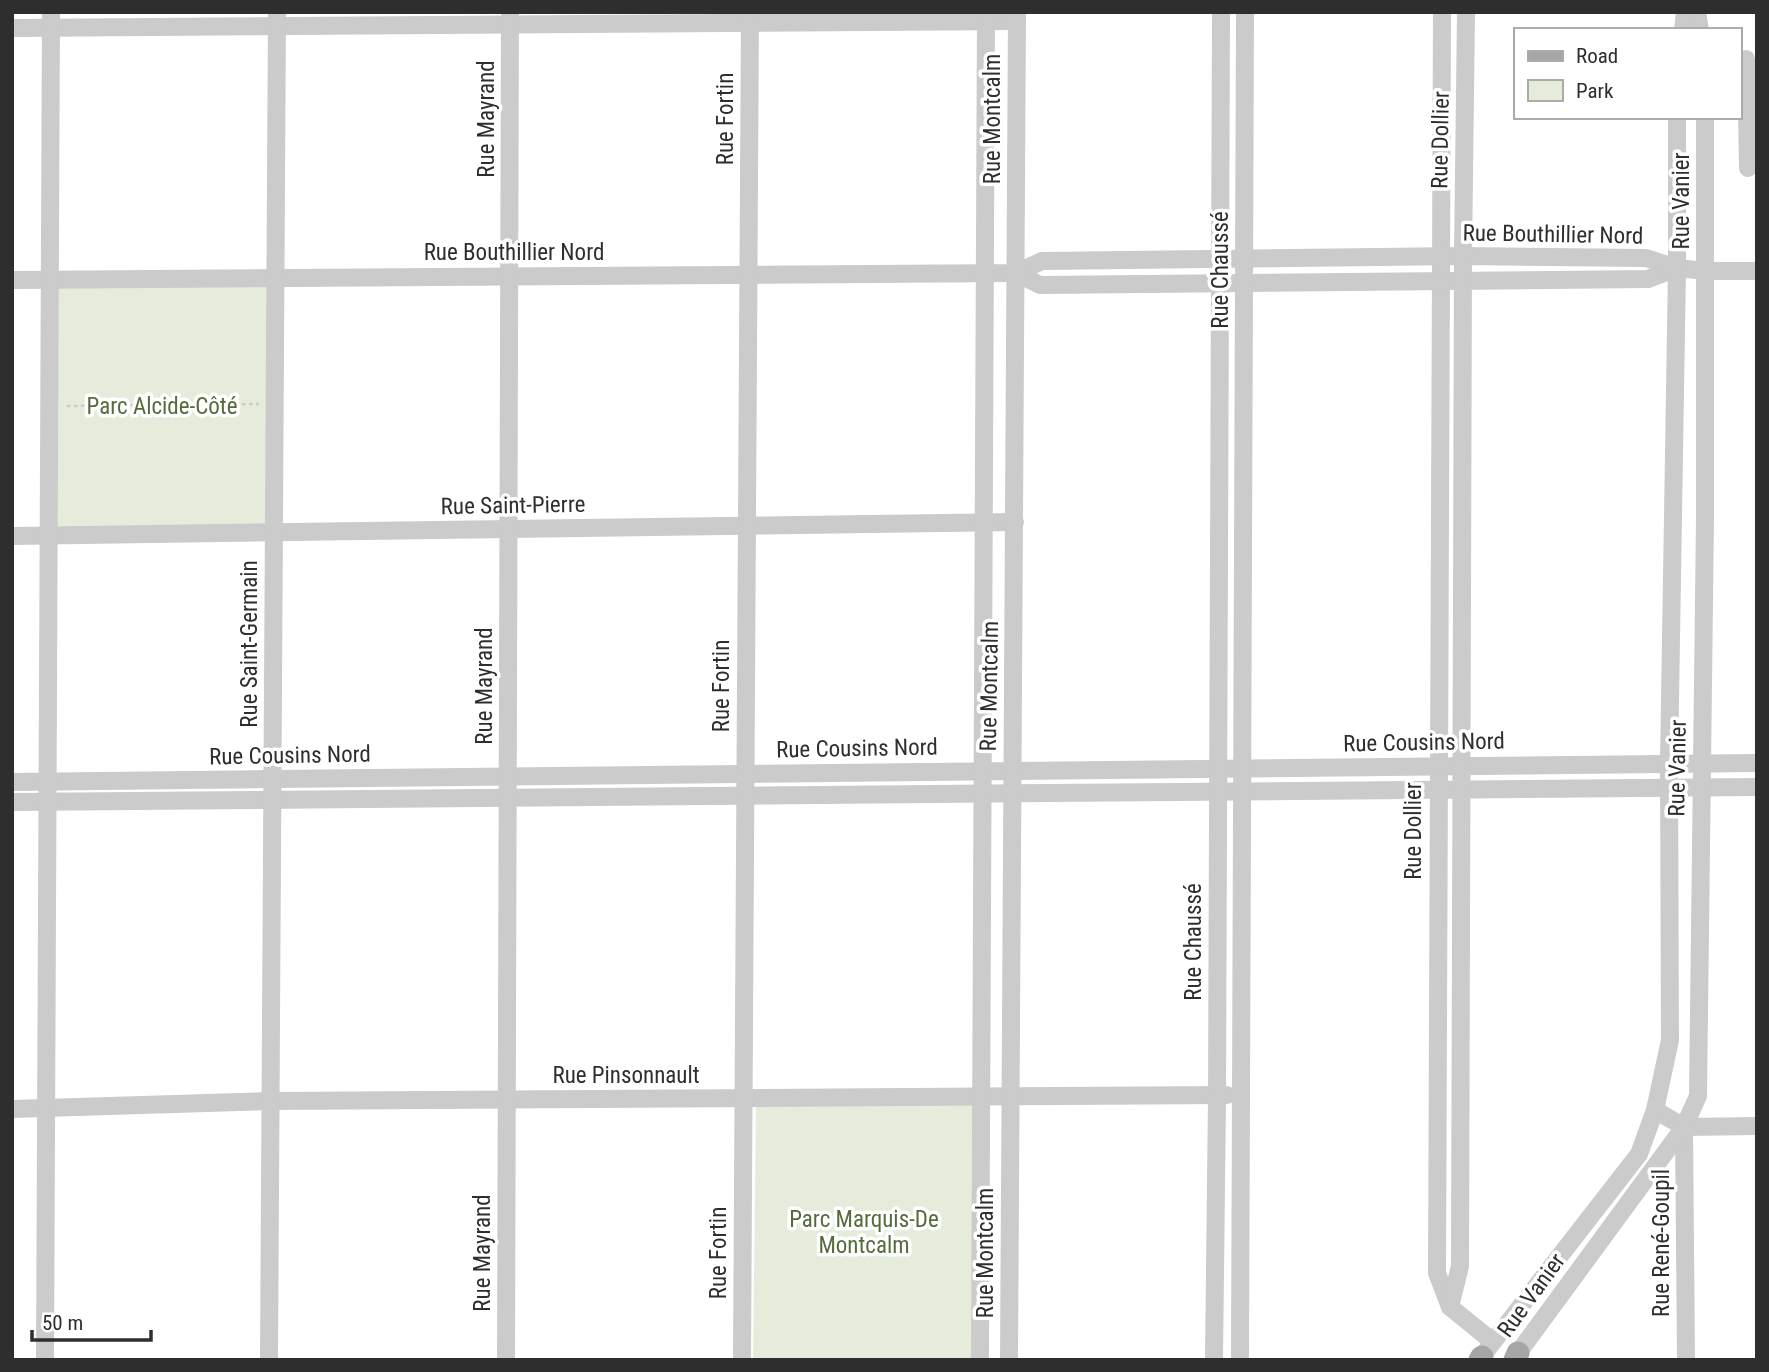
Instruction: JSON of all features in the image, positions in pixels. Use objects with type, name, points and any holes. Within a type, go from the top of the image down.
[{"type":"street","name":"Rue Dollier","points":[[1450,1307],[1461,1266],[1466,12]]},
{"type":"street","name":"Rue Dollier","points":[[1447,13],[1441,282],[1437,1273],[1450,1307]]},
{"type":"street","name":"Rue Chaussé","points":[[1214,1360],[1221,14],[1245,14],[1240,791],[1240,1360]]},
{"type":"street","name":"Rue Montcalm","points":[[980,1360],[979,1097],[986,17]]},
{"type":"street","points":[[12,29],[51,20],[1017,17]]},
{"type":"street","name":"Rue Montcalm","points":[[1009,1360],[1017,17]]},
{"type":"street","name":"Rue Fortin","points":[[742,1360],[750,18]]},
{"type":"street","name":"Rue Saint-Germain","points":[[268,1360],[277,19]]},
{"type":"street","name":"Rue Mayrand","points":[[506,1360],[510,19]]},
{"type":"street","points":[[45,1360],[51,20]]},
{"type":"street","points":[[1747,58],[1748,168]]},
{"type":"street","name":"Rue Vanier","points":[[1484,1354],[1639,1154],[1655,1110],[1670,1040],[1669,763],[1677,119]]},
{"type":"street","name":"Rue Vanier","points":[[1515,1358],[1684,1127],[1698,1096],[1705,518],[1704,119]]},
{"type":"street","name":"Rue Bouthillier Nord","points":[[12,281],[1016,273],[1042,261],[1221,261],[1463,256],[1646,258],[1677,268]]},
{"type":"street","name":"Rue Bouthillier Nord","points":[[1016,273],[1040,285],[1465,283],[1648,279],[1677,268]]},
{"type":"street","points":[[1677,268],[1757,271]]},
{"type":"street","points":[[1673,518],[1705,518]]},
{"type":"street","points":[[1441,520],[1462,520]]},
{"type":"street","name":"Rue Saint-Pierre","points":[[12,536],[1015,522]]},
{"type":"street","points":[[1217,524],[1243,525]]},
{"type":"street","name":"Rue Cousins Nord","points":[[12,782],[1757,763]]},
{"type":"street","name":"Rue Cousins Nord","points":[[12,802],[1757,787]]},
{"type":"street","name":"Rue Pinsonnault","points":[[12,1109],[270,1101],[1241,1095]]},
{"type":"street","points":[[1437,1101],[1461,1101]]},
{"type":"street","points":[[1655,1110],[1684,1127],[1757,1126]]},
{"type":"street","name":"Rue René-Goupil","points":[[1684,1127],[1686,1360]]},
{"type":"street","points":[[1450,1307],[1484,1354]]},
{"type":"path","points":[[49,406],[274,404]]},
{"type":"green space","name":"Parc Alcide-Côté","points":[[275,278],[274,533],[49,536],[50,280]]},
{"type":"green space","name":"Parc Marquis-De Montcalm","points":[[973,1102],[973,1360],[753,1360],[756,1104]]}]
